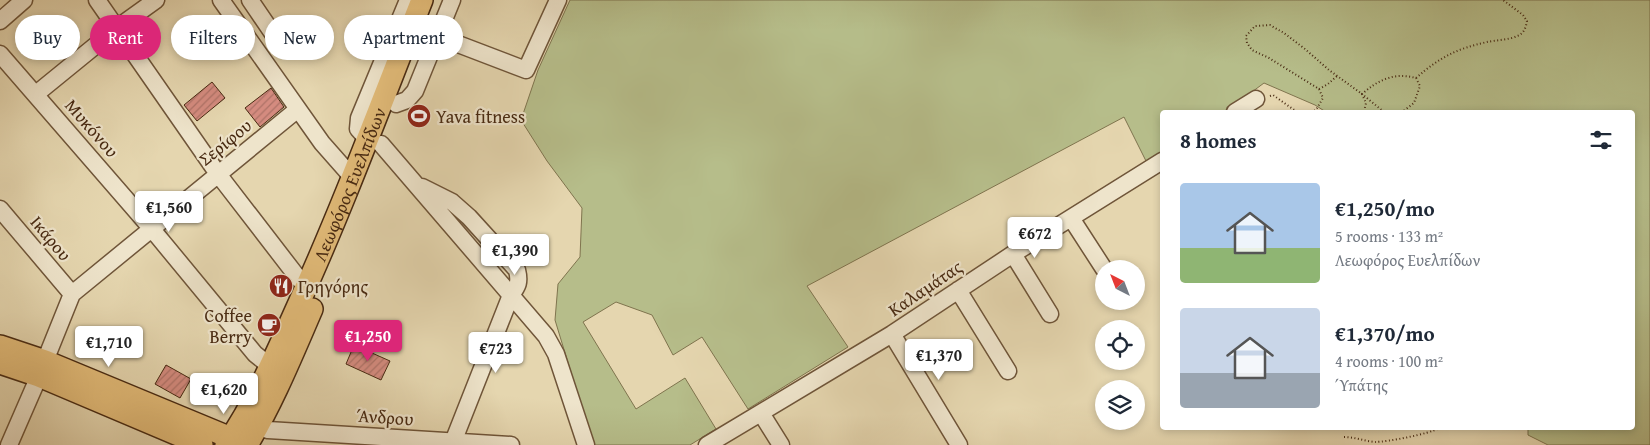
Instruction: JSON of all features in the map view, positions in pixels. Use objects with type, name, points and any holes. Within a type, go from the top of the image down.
[{"type":"main road","name":"Λεωφόρος Ευελπίδων","points":[[241,440],[284,373],[321,289],[374,142],[422,0]]},
{"type":"main road","name":"Λεωφόρος Ευελπίδων","points":[[241,440],[270,366],[307,286],[352,177],[396,104],[436,0]]},
{"type":"main road","points":[[0,346],[42,369],[202,445]]},
{"type":"main road","points":[[0,363],[42,369],[241,440]]},
{"type":"street","points":[[0,22],[24,0]]},
{"type":"street","points":[[97,0],[108,15]]},
{"type":"street","points":[[135,15],[156,0]]},
{"type":"street","points":[[242,0],[225,5],[322,143],[352,177]]},
{"type":"street","points":[[250,0],[265,22]]},
{"type":"street","points":[[408,0],[359,118],[358,129],[374,142],[415,184],[539,327],[552,345],[586,445]]},
{"type":"street","points":[[446,15],[452,0]]},
{"type":"street","points":[[463,46],[526,70],[558,0]]},
{"type":"street","points":[[36,94],[90,50]]},
{"type":"street","name":"Μυκόνου","points":[[0,54],[151,228],[255,354],[270,366]]},
{"type":"street","points":[[139,60],[218,174],[299,279],[307,286]]},
{"type":"street","points":[[396,104],[407,100],[414,91],[427,60]]},
{"type":"street","points":[[1238,110],[1256,99]]},
{"type":"street","name":"Σερίφου","points":[[9,445],[72,294],[298,109]]},
{"type":"street","name":"Καλαμάτας","points":[[707,445],[892,334],[1071,218],[1160,167]]},
{"type":"street","name":"Ικάρου","points":[[0,209],[72,294]]},
{"type":"street","points":[[1071,218],[1098,260]]},
{"type":"street","points":[[1013,254],[1050,314]]},
{"type":"street","points":[[958,290],[1008,371]]},
{"type":"street","points":[[453,442],[511,295]]},
{"type":"street","points":[[892,334],[958,445]]},
{"type":"street","points":[[761,413],[781,445]]},
{"type":"street","name":"Άνδρου","points":[[241,440],[268,430],[511,445]]},
{"type":"path","points":[[1416,78],[1435,61],[1447,55],[1466,48],[1518,36],[1526,28],[1527,21],[1523,15],[1503,0]]},
{"type":"path","points":[[1316,110],[1323,98],[1319,89],[1269,58],[1252,50],[1247,43],[1246,36],[1249,30],[1260,24],[1270,25],[1277,29],[1306,48],[1337,76],[1382,110]]},
{"type":"path","points":[[1362,94],[1374,84],[1393,76],[1404,75],[1416,78],[1420,86],[1414,103],[1405,110]]},
{"type":"path","points":[[1319,89],[1337,76]]},
{"type":"path","points":[[1362,94],[1366,103],[1364,110]]},
{"type":"path","points":[[1256,99],[1273,95],[1294,110]]},
{"type":"path","points":[[1344,437],[1375,442],[1426,434],[1435,430]]},
{"type":"green space","points":[[570,0],[1650,0],[1650,445],[1548,445],[1528,435],[1528,430],[1635,430],[1635,110],[1323,110],[1264,83],[1228,110],[1160,110],[1160,162],[1150,169],[1124,117],[807,286],[848,347],[748,409],[702,337],[673,355],[652,315],[616,302],[583,322],[636,409],[685,378],[716,429],[690,445],[593,445],[555,320],[558,284],[580,257],[582,208],[547,161],[521,120],[538,70]]},
{"type":"building","points":[[212,82],[225,98],[197,121],[184,105]]},
{"type":"building","points":[[271,88],[284,107],[260,127],[245,108]]},
{"type":"building","points":[[354,345],[390,361],[381,380],[346,364]]},
{"type":"building","points":[[166,365],[191,379],[180,398],[155,384]]},
{"type":"place","name":"Yava fitness","points":[[419,116]]},
{"type":"place","name":"Γρηγόρης","points":[[281,286]]},
{"type":"place","name":"Coffee Berry","points":[[269,325]]}]
